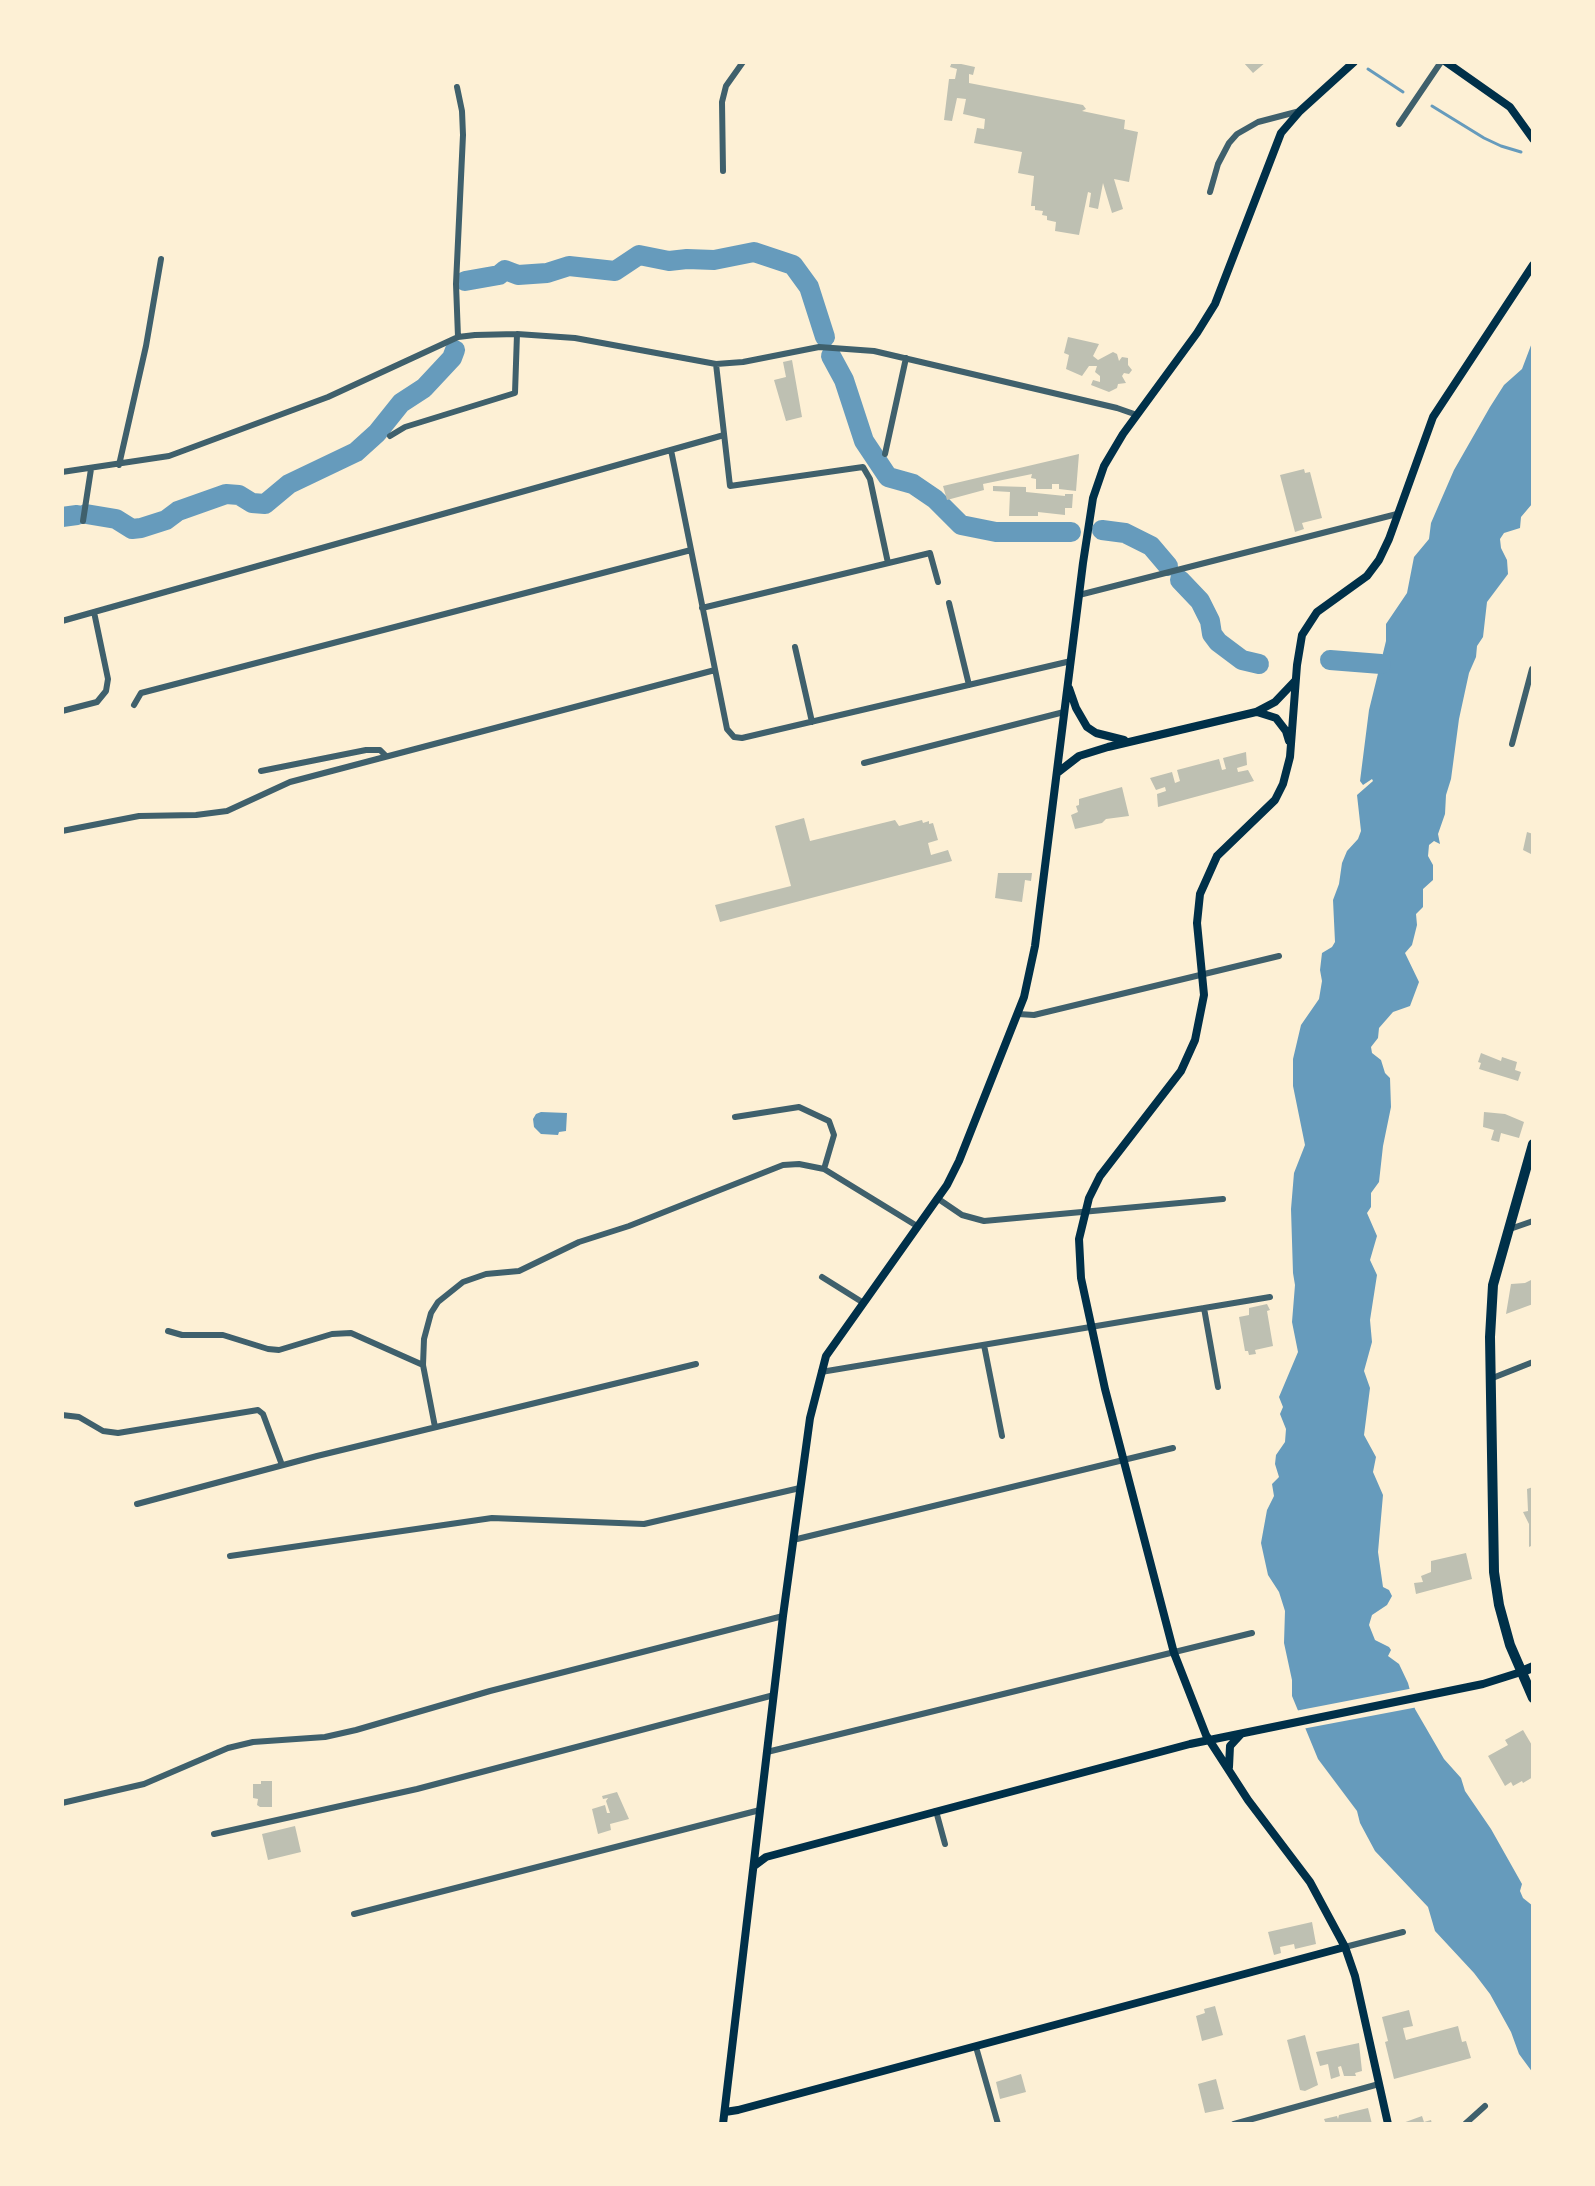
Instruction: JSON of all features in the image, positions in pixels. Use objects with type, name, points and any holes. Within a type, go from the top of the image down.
[{"type":"highway","points":[[1533,1144],[1493,1285],[1490,1379],[1494,1572],[1502,1618],[1533,1698]]},
{"type":"highway","points":[[1521,1672],[1533,1667]]},
{"type":"main road","points":[[723,2124],[783,1616],[810,1418],[821,1372],[831,1346],[937,1198],[959,1161],[1029,981],[1079,595],[1097,484],[1115,446],[1215,304],[1281,133],[1300,111],[1354,62]]},
{"type":"main road","points":[[1443,62],[1510,107],[1533,139]]},
{"type":"main road","points":[[1388,2124],[1355,1976],[1345,1947],[1310,1882],[1254,1808],[1209,1740],[1174,1653],[1122,1461],[1091,1328],[1079,1258],[1079,1239],[1092,1192],[1106,1166],[1186,1062],[1201,1023],[1204,995],[1198,903],[1205,879],[1223,849],[1275,800],[1288,767],[1302,635],[1309,620],[1326,604],[1367,576],[1384,550],[1437,409],[1533,265]]},
{"type":"main road","points":[[1057,774],[1079,756],[1128,741],[1256,712],[1275,702],[1295,681]]},
{"type":"main road","points":[[1068,685],[1087,727],[1096,733],[1128,741]]},
{"type":"main road","points":[[1256,712],[1276,718],[1286,731],[1290,745]]},
{"type":"main road","points":[[754,1866],[766,1857],[1209,1740],[1483,1684],[1521,1672]]},
{"type":"main road","points":[[1230,1771],[1229,1748],[1243,1732]]},
{"type":"main road","points":[[725,2112],[1345,1947]]},
{"type":"street","points":[[723,171],[722,102],[726,86],[743,62]]},
{"type":"street","points":[[1399,124],[1443,62]]},
{"type":"street","points":[[457,87],[463,135],[456,284],[458,337]]},
{"type":"street","points":[[1210,192],[1218,164],[1237,134],[1268,119],[1300,111]]},
{"type":"street","points":[[1268,119],[1277,125],[1281,133]]},
{"type":"street","points":[[119,465],[146,346],[161,259]]},
{"type":"street","points":[[390,436],[405,427],[515,393],[517,334]]},
{"type":"street","points":[[62,472],[169,456],[328,397],[458,337],[517,334],[575,338],[716,364],[743,362],[819,347],[874,351],[1137,415]]},
{"type":"street","points":[[885,454],[906,358]]},
{"type":"street","points":[[716,364],[730,486],[857,466],[867,471],[888,563]]},
{"type":"street","points":[[62,621],[724,435]]},
{"type":"street","points":[[671,450],[727,729],[734,737],[742,738],[1071,661]]},
{"type":"street","points":[[83,521],[91,469]]},
{"type":"street","points":[[1079,595],[1397,514]]},
{"type":"street","points":[[134,705],[141,693],[691,550]]},
{"type":"street","points":[[702,608],[930,553],[938,582]]},
{"type":"street","points":[[949,603],[969,685]]},
{"type":"street","points":[[62,711],[97,702],[106,691],[108,679],[94,612]]},
{"type":"street","points":[[795,647],[812,722]]},
{"type":"street","points":[[1512,744],[1532,669]]},
{"type":"street","points":[[62,831],[139,816],[227,811],[290,782],[715,670]]},
{"type":"street","points":[[1521,709],[1533,711]]},
{"type":"street","points":[[864,763],[1064,712]]},
{"type":"street","points":[[261,771],[366,750],[380,750],[385,755]]},
{"type":"street","points":[[1018,1014],[1034,1015],[1279,956]]},
{"type":"street","points":[[735,1117],[799,1107],[829,1121],[834,1135],[824,1169]]},
{"type":"street","points":[[435,1427],[423,1365],[424,1339],[431,1313],[438,1302],[463,1282],[486,1274],[519,1271],[579,1242],[629,1226],[768,1169],[799,1164],[824,1169],[917,1226]]},
{"type":"street","points":[[937,1198],[962,1215],[984,1221],[1223,1199]]},
{"type":"street","points":[[1509,1230],[1533,1221]]},
{"type":"street","points":[[822,1277],[862,1302]]},
{"type":"street","points":[[821,1372],[1270,1297]]},
{"type":"street","points":[[1204,1308],[1218,1387]]},
{"type":"street","points":[[168,1331],[182,1335],[223,1335],[279,1350],[332,1334],[351,1333],[423,1365]]},
{"type":"street","points":[[984,1345],[1002,1436]]},
{"type":"street","points":[[1490,1379],[1533,1362]]},
{"type":"street","points":[[137,1504],[282,1465],[696,1364]]},
{"type":"street","points":[[62,1415],[79,1417],[103,1431],[118,1433],[258,1410],[266,1420],[282,1465]]},
{"type":"street","points":[[793,1540],[1173,1448]]},
{"type":"street","points":[[230,1556],[492,1518],[644,1524],[800,1488]]},
{"type":"street","points":[[62,1803],[144,1784],[240,1745],[325,1737],[356,1730],[490,1691],[783,1616]]},
{"type":"street","points":[[767,1752],[1252,1633]]},
{"type":"street","points":[[214,1834],[417,1789],[774,1695]]},
{"type":"street","points":[[354,1914],[760,1810]]},
{"type":"street","points":[[936,1811],[945,1844]]},
{"type":"street","points":[[1345,1947],[1403,1932]]},
{"type":"street","points":[[976,2047],[998,2124]]},
{"type":"street","points":[[1234,2124],[1379,2084]]},
{"type":"street","points":[[1465,2124],[1485,2106]]},
{"type":"water","points":[[1533,340],[1532,504],[1521,517],[1520,528],[1504,533],[1500,539],[1508,574],[1487,602],[1483,637],[1469,673],[1459,719],[1445,814],[1438,834],[1440,844],[1434,841],[1429,845],[1433,880],[1423,889],[1423,907],[1416,914],[1412,945],[1405,953],[1419,982],[1410,1006],[1393,1012],[1379,1028],[1378,1038],[1371,1047],[1390,1078],[1391,1107],[1379,1182],[1371,1193],[1371,1207],[1367,1213],[1377,1236],[1370,1260],[1377,1275],[1370,1320],[1372,1342],[1364,1371],[1370,1388],[1364,1435],[1376,1457],[1373,1472],[1383,1495],[1378,1552],[1383,1587],[1392,1596],[1387,1605],[1372,1615],[1369,1625],[1375,1640],[1391,1650],[1388,1656],[1399,1664],[1415,1709],[1491,1829],[1522,1884],[1520,1891],[1523,1898],[1533,1906],[1533,2073],[1519,2054],[1490,1994],[1435,1931],[1428,1907],[1375,1851],[1357,1811],[1318,1759],[1292,1696],[1284,1643],[1285,1611],[1279,1592],[1268,1575],[1261,1543],[1267,1510],[1274,1496],[1272,1484],[1279,1477],[1276,1455],[1285,1442],[1286,1429],[1280,1414],[1283,1407],[1279,1397],[1298,1352],[1292,1322],[1295,1285],[1291,1209],[1294,1173],[1305,1145],[1293,1086],[1293,1059],[1301,1025],[1319,999],[1322,953],[1335,942],[1333,900],[1342,863],[1361,831],[1357,795],[1373,781],[1363,785],[1360,781],[1369,710],[1386,641],[1386,624],[1407,593],[1414,557],[1429,539],[1431,523],[1454,470],[1504,385],[1522,369]]},
{"type":"water","points":[[541,1112],[567,1113],[566,1131],[558,1135],[541,1134],[534,1127],[533,1119]]},
{"type":"pier","points":[[1414,1688],[1418,1707],[1302,1729],[1295,1711]]},
{"type":"building","points":[[952,62],[975,67],[973,75],[969,74],[969,83],[1083,105],[1086,109],[1082,111],[1125,120],[1124,129],[1138,132],[1129,182],[1114,179],[1123,209],[1112,213],[1103,183],[1098,209],[1089,207],[1091,193],[1088,192],[1079,235],[1055,231],[1056,222],[1047,220],[1047,216],[1042,215],[1043,211],[1031,206],[1034,176],[1018,173],[1022,152],[974,143],[977,128],[984,129],[985,119],[963,114],[966,99],[957,98],[952,121],[944,120],[949,79],[955,79],[957,69],[950,67]]},
{"type":"building","points":[[1243,62],[1266,62],[1253,73]]},
{"type":"building","points":[[1068,337],[1099,344],[1093,356],[1098,360],[1113,352],[1119,361],[1122,357],[1128,358],[1132,370],[1122,376],[1126,383],[1118,384],[1109,392],[1091,385],[1093,380],[1100,382],[1100,376],[1095,372],[1097,366],[1089,366],[1082,376],[1066,369],[1069,355],[1064,353]]},
{"type":"building","points":[[792,360],[802,417],[786,421],[774,380],[786,377],[783,362]]},
{"type":"building","points":[[1079,454],[1076,491],[1059,489],[1059,484],[1052,484],[1052,489],[1036,489],[1036,479],[1031,478],[1032,474],[983,484],[984,490],[947,500],[943,486]]},
{"type":"building","points":[[1304,469],[1305,473],[1310,472],[1322,518],[1302,523],[1304,529],[1295,532],[1280,475]]},
{"type":"building","points":[[993,486],[1026,487],[1026,492],[1065,496],[1073,494],[1072,508],[1065,508],[1065,515],[1038,512],[1038,516],[1009,516],[1010,492],[993,491]]},
{"type":"building","points":[[1246,752],[1247,765],[1237,768],[1238,772],[1248,770],[1254,781],[1158,807],[1157,794],[1166,791],[1165,787],[1156,790],[1150,778],[1172,772],[1175,783],[1180,781],[1177,770],[1219,759],[1222,770],[1226,769],[1223,758]]},
{"type":"building","points":[[1122,787],[1129,816],[1106,819],[1102,823],[1075,829],[1071,815],[1078,812],[1076,806],[1079,799]]},
{"type":"building","points":[[804,818],[810,841],[895,820],[899,826],[929,821],[929,824],[933,823],[938,840],[928,843],[931,855],[948,850],[952,861],[720,922],[715,905],[791,886],[775,826]]},
{"type":"building","points":[[1527,832],[1533,834],[1533,855],[1523,850]]},
{"type":"building","points":[[998,873],[1032,873],[1031,881],[1025,880],[1022,902],[995,898]]},
{"type":"building","points":[[1481,1053],[1501,1061],[1502,1057],[1517,1062],[1515,1070],[1521,1072],[1518,1081],[1479,1069]]},
{"type":"building","points":[[1484,1112],[1505,1114],[1524,1122],[1519,1138],[1501,1133],[1499,1142],[1491,1140],[1494,1130],[1483,1127]]},
{"type":"building","points":[[1533,1279],[1533,1304],[1506,1314],[1511,1284]]},
{"type":"building","points":[[1267,1304],[1273,1346],[1255,1350],[1256,1354],[1249,1355],[1245,1351],[1239,1317],[1249,1315],[1249,1308]]},
{"type":"building","points":[[1533,1487],[1533,1545],[1529,1547],[1529,1524],[1523,1512],[1528,1511],[1527,1489]]},
{"type":"building","points":[[1466,1553],[1472,1579],[1416,1594],[1414,1583],[1423,1582],[1421,1576],[1431,1572],[1431,1561]]},
{"type":"building","points":[[1523,1730],[1533,1747],[1533,1777],[1523,1783],[1513,1786],[1511,1782],[1505,1786],[1488,1756],[1508,1745],[1505,1740]]},
{"type":"building","points":[[261,1781],[272,1781],[272,1807],[260,1807],[257,1805],[258,1799],[253,1798],[253,1784],[261,1784]]},
{"type":"building","points":[[617,1792],[629,1819],[610,1824],[611,1830],[598,1834],[592,1809],[605,1805],[607,1813],[610,1813],[608,1798],[603,1799],[602,1796]]},
{"type":"building","points":[[295,1826],[301,1852],[268,1860],[262,1834]]},
{"type":"building","points":[[1312,1922],[1316,1944],[1295,1949],[1294,1944],[1280,1947],[1281,1953],[1274,1955],[1268,1932]]},
{"type":"building","points":[[1215,2006],[1223,2035],[1202,2041],[1196,2016],[1205,2013],[1204,2009]]},
{"type":"building","points":[[1409,2010],[1413,2026],[1403,2028],[1406,2040],[1458,2026],[1471,2058],[1394,2079],[1382,2017]]},
{"type":"building","points":[[1305,2035],[1318,2085],[1305,2091],[1300,2090],[1287,2040]]},
{"type":"building","points":[[1359,2043],[1362,2071],[1355,2073],[1356,2076],[1344,2076],[1341,2066],[1338,2067],[1340,2076],[1331,2079],[1328,2064],[1320,2066],[1316,2052]]},
{"type":"building","points":[[1021,2074],[1026,2092],[1000,2099],[996,2082]]},
{"type":"building","points":[[1216,2079],[1224,2109],[1205,2113],[1198,2084]]},
{"type":"building","points":[[1368,2108],[1372,2124],[1326,2124],[1324,2119],[1337,2116],[1338,2119],[1339,2115]]},
{"type":"building","points":[[1422,2116],[1424,2122],[1431,2120],[1432,2124],[1400,2124]]},
{"type":"waterway","points":[[1368,69],[1403,92]]},
{"type":"waterway","points":[[1432,106],[1484,138],[1521,152]]},
{"type":"waterway","points":[[465,281],[499,275],[505,270],[518,275],[547,273],[569,266],[615,271],[639,255],[669,261],[714,260],[754,252],[793,265],[809,287],[825,337]]},
{"type":"waterway","points":[[86,514],[116,519],[132,529],[166,520],[178,511],[226,494],[265,504],[289,484],[356,452],[377,433],[401,403],[424,388],[452,358],[455,350]]},
{"type":"waterway","points":[[831,356],[844,380],[864,441],[888,477],[913,484],[935,499],[961,525],[996,532],[1071,532]]},
{"type":"waterway","points":[[62,517],[77,515]]},
{"type":"waterway","points":[[1102,530],[1125,533],[1151,546],[1168,566]]},
{"type":"waterway","points":[[1180,580],[1200,601],[1218,642],[1242,660],[1259,664]]},
{"type":"waterway","points":[[1330,660],[1381,664]]}]
